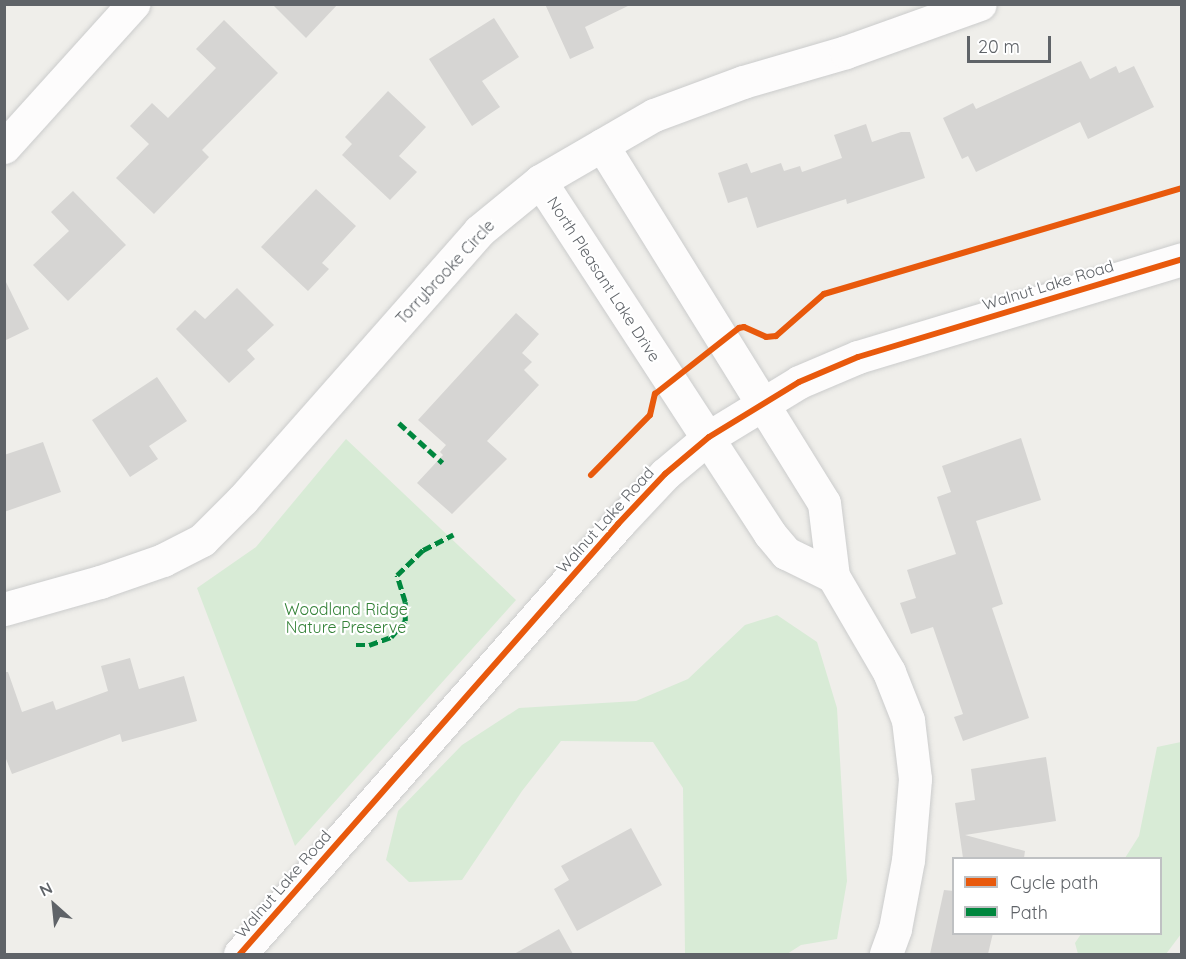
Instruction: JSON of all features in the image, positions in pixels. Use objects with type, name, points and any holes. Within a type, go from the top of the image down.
[{"type":"street","points":[[4,147],[133,4]]},
{"type":"street","name":"Torrybrooke Circle","points":[[4,609],[100,582],[163,560],[201,540],[243,499],[479,231],[540,181],[654,115],[743,82],[846,52],[980,4]]},
{"type":"street","points":[[602,145],[824,503],[833,576],[890,672],[908,720],[915,779],[908,860],[896,929],[886,954]]},
{"type":"street","name":"North Pleasant Lake Drive","points":[[540,181],[709,437],[770,534],[786,553],[833,576]]},
{"type":"street","name":"Walnut Lake Road","points":[[240,954],[618,524],[665,474],[709,437],[799,382],[858,357],[1182,259]]},
{"type":"green space","name":"Woodland Ridge Nature Preserve","points":[[346,439],[516,600],[295,846],[197,588],[256,547]]},
{"type":"green space","points":[[777,615],[817,642],[837,708],[847,881],[837,939],[801,945],[787,954],[685,954],[683,788],[653,742],[561,741],[522,791],[462,880],[409,882],[386,860],[398,811],[462,745],[519,708],[636,701],[688,679],[745,625]]},
{"type":"green space","points":[[1181,742],[1181,934],[1166,954],[1078,954],[1075,943],[1080,935],[1162,935],[1162,857],[1126,857],[1139,836],[1157,747]]},
{"type":"building","points":[[272,4],[338,4],[306,38]]},
{"type":"building","points":[[545,4],[632,4],[585,27],[594,48],[570,59]]},
{"type":"building","points":[[494,18],[519,57],[482,81],[500,107],[472,126],[429,59]]},
{"type":"building","points":[[224,20],[278,73],[202,150],[209,157],[154,214],[116,178],[149,144],[130,126],[152,103],[168,118],[216,68],[196,49]]},
{"type":"building","points":[[1081,61],[1090,79],[1116,66],[1119,73],[1134,66],[1154,107],[1088,139],[1080,122],[976,172],[968,156],[962,159],[943,118],[973,103],[976,109]]},
{"type":"building","points":[[388,91],[426,127],[399,156],[417,172],[390,200],[342,155],[352,144],[345,137]]},
{"type":"building","points":[[866,124],[872,142],[901,132],[910,132],[925,178],[847,204],[846,199],[757,228],[747,197],[728,203],[718,173],[747,163],[751,173],[781,163],[784,171],[800,166],[802,172],[842,158],[834,135]]},
{"type":"building","points":[[316,189],[356,226],[322,263],[329,269],[308,291],[261,247]]},
{"type":"building","points":[[73,191],[126,245],[68,301],[33,265],[69,231],[51,212]]},
{"type":"building","points":[[4,278],[29,329],[4,341]]},
{"type":"building","points":[[237,288],[274,325],[247,350],[255,359],[229,383],[176,329],[195,310],[205,319]]},
{"type":"building","points":[[516,313],[539,334],[522,353],[532,362],[524,370],[539,385],[487,441],[507,459],[452,514],[417,483],[443,455],[440,452],[446,445],[418,420]]},
{"type":"building","points":[[157,377],[187,421],[149,446],[158,459],[130,477],[92,420]]},
{"type":"building","points":[[1021,438],[1041,500],[976,521],[1003,604],[992,608],[1029,718],[963,741],[954,717],[963,714],[933,627],[911,634],[900,603],[916,598],[907,570],[956,554],[937,497],[951,492],[942,466]]},
{"type":"building","points":[[43,442],[61,492],[4,512],[4,455]]},
{"type":"building","points":[[130,658],[139,689],[184,676],[197,721],[122,742],[120,734],[12,774],[4,754],[4,672],[8,672],[22,712],[53,701],[56,710],[108,691],[101,666]]},
{"type":"building","points":[[1046,757],[1056,821],[965,835],[1025,851],[1024,857],[963,857],[955,803],[975,800],[971,769]]},
{"type":"building","points":[[631,828],[662,885],[577,931],[554,889],[569,880],[561,866]]},
{"type":"building","points":[[944,890],[952,891],[952,935],[993,935],[988,954],[930,954]]},
{"type":"building","points":[[559,929],[573,954],[514,954]]},
{"type":"marked path","points":[[399,423],[443,463]]},
{"type":"marked path","points":[[356,645],[369,645],[391,637],[405,621],[405,602],[397,575],[423,550],[453,535]]},
{"type":"cycle path","points":[[591,475],[650,415],[655,394],[739,328],[744,327],[766,337],[776,336],[824,294],[1182,188]]},
{"type":"cycle path","points":[[240,954],[618,524],[665,474],[709,437],[799,382],[858,357],[1182,259]]}]
